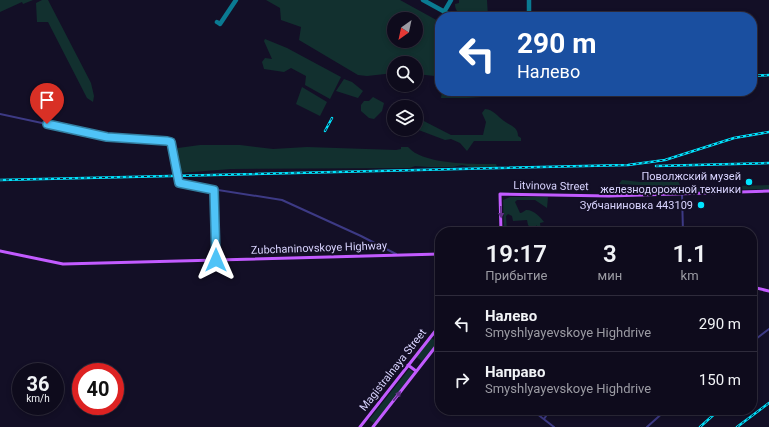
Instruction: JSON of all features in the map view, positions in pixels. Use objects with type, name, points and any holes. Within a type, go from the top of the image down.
[{"type":"main road","name":"Litvinova Street","points":[[501,227],[500,194],[609,196],[769,190]]},
{"type":"main road","name":"Zubchaninovskoye Highway","points":[[0,251],[57,264],[435,254]]},
{"type":"main road","points":[[757,288],[769,291]]},
{"type":"main road","name":"Magistralnaya Street","points":[[360,427],[435,331]]},
{"type":"main road","points":[[373,427],[435,347]]},
{"type":"main road","points":[[408,365],[416,371]]},
{"type":"street","points":[[0,114],[107,137],[167,141],[172,144],[175,170],[179,183],[214,190],[282,200],[361,236],[397,255]]},
{"type":"street","points":[[214,190],[216,260]]},
{"type":"street","points":[[682,194],[682,227]]},
{"type":"street","points":[[757,338],[769,329]]},
{"type":"street","points":[[538,415],[554,427]]},
{"type":"street","points":[[543,419],[546,415]]},
{"type":"street","points":[[647,427],[660,415]]},
{"type":"green space","points":[[0,0],[33,0],[23,4],[22,2],[0,12]]},
{"type":"green space","points":[[42,0],[48,0],[91,83],[94,96],[93,102],[87,98],[48,22],[37,22],[36,3]]},
{"type":"green space","points":[[266,0],[400,0],[422,12],[387,12],[387,48],[423,48],[423,13],[435,19],[435,76],[423,75],[423,56],[387,56],[387,74],[367,76],[358,75],[299,40],[301,27],[281,20],[280,8]]},
{"type":"green space","points":[[459,0],[487,0],[488,12],[458,12],[455,4],[459,3]]},
{"type":"green space","points":[[265,39],[287,48],[341,77],[330,99],[305,85],[306,76],[291,68],[284,72],[264,69],[262,62],[265,58],[272,59],[264,41]]},
{"type":"green space","points":[[344,79],[352,82],[363,91],[358,98],[336,91]]},
{"type":"green space","points":[[302,87],[327,102],[320,116],[296,104]]},
{"type":"green space","points":[[441,96],[497,96],[467,98],[441,98]]},
{"type":"green space","points":[[373,97],[384,103],[382,111],[374,119],[369,118],[361,111],[361,105],[364,101],[369,101]]},
{"type":"green space","points":[[485,109],[493,112],[514,127],[518,133],[518,136],[521,138],[521,141],[474,141],[467,151],[460,143],[451,139],[445,140],[423,132],[423,121],[451,135],[483,135],[486,122],[482,113]]},
{"type":"green space","points":[[200,145],[240,145],[273,149],[307,147],[396,150],[401,149],[401,147],[408,147],[415,153],[437,160],[462,163],[496,164],[497,167],[471,167],[462,165],[453,167],[415,166],[410,168],[231,169],[180,173],[176,157],[178,148]]},
{"type":"green space","points":[[622,180],[640,182],[678,181],[680,185],[678,193],[677,188],[674,187],[619,184]]},
{"type":"green space","points":[[769,185],[769,189],[687,191],[687,188],[690,187]]},
{"type":"green space","points":[[510,197],[548,197],[547,208],[535,200],[517,200],[515,202],[520,213],[526,210],[534,212],[544,222],[540,223],[540,227],[537,227],[537,225],[535,227],[530,227],[527,220],[513,221],[512,216],[508,214],[506,216],[507,227],[504,227],[503,200]]},
{"type":"green space","points":[[431,338],[435,340],[435,346],[422,361],[416,357]]},
{"type":"green space","points":[[409,369],[414,373],[374,423],[369,420]]},
{"type":"taxiway","points":[[217,22],[220,24],[236,0]]},
{"type":"taxiway","points":[[423,0],[445,12]]},
{"type":"taxiway","points":[[444,12],[451,0]]},
{"type":"taxiway","points":[[529,0],[529,12]]},
{"type":"railway","points":[[757,76],[769,75]]},
{"type":"railway","points":[[325,131],[332,118]]},
{"type":"railway","points":[[0,180],[628,165],[665,160],[734,138],[769,132]]},
{"type":"railway","points":[[656,166],[769,163]]},
{"type":"railway","points":[[757,412],[769,403]]},
{"type":"railway","points":[[700,427],[713,415]]},
{"type":"railway","points":[[737,427],[753,415]]},
{"type":"place","name":"Поволжский музей железнодорожной техники","points":[[749,182]]},
{"type":"place","name":"Зубчаниновка 443109","points":[[701,205]]},
{"type":"route","points":[[47,124],[107,137],[171,142],[178,182],[182,185],[214,190],[216,260]]}]
